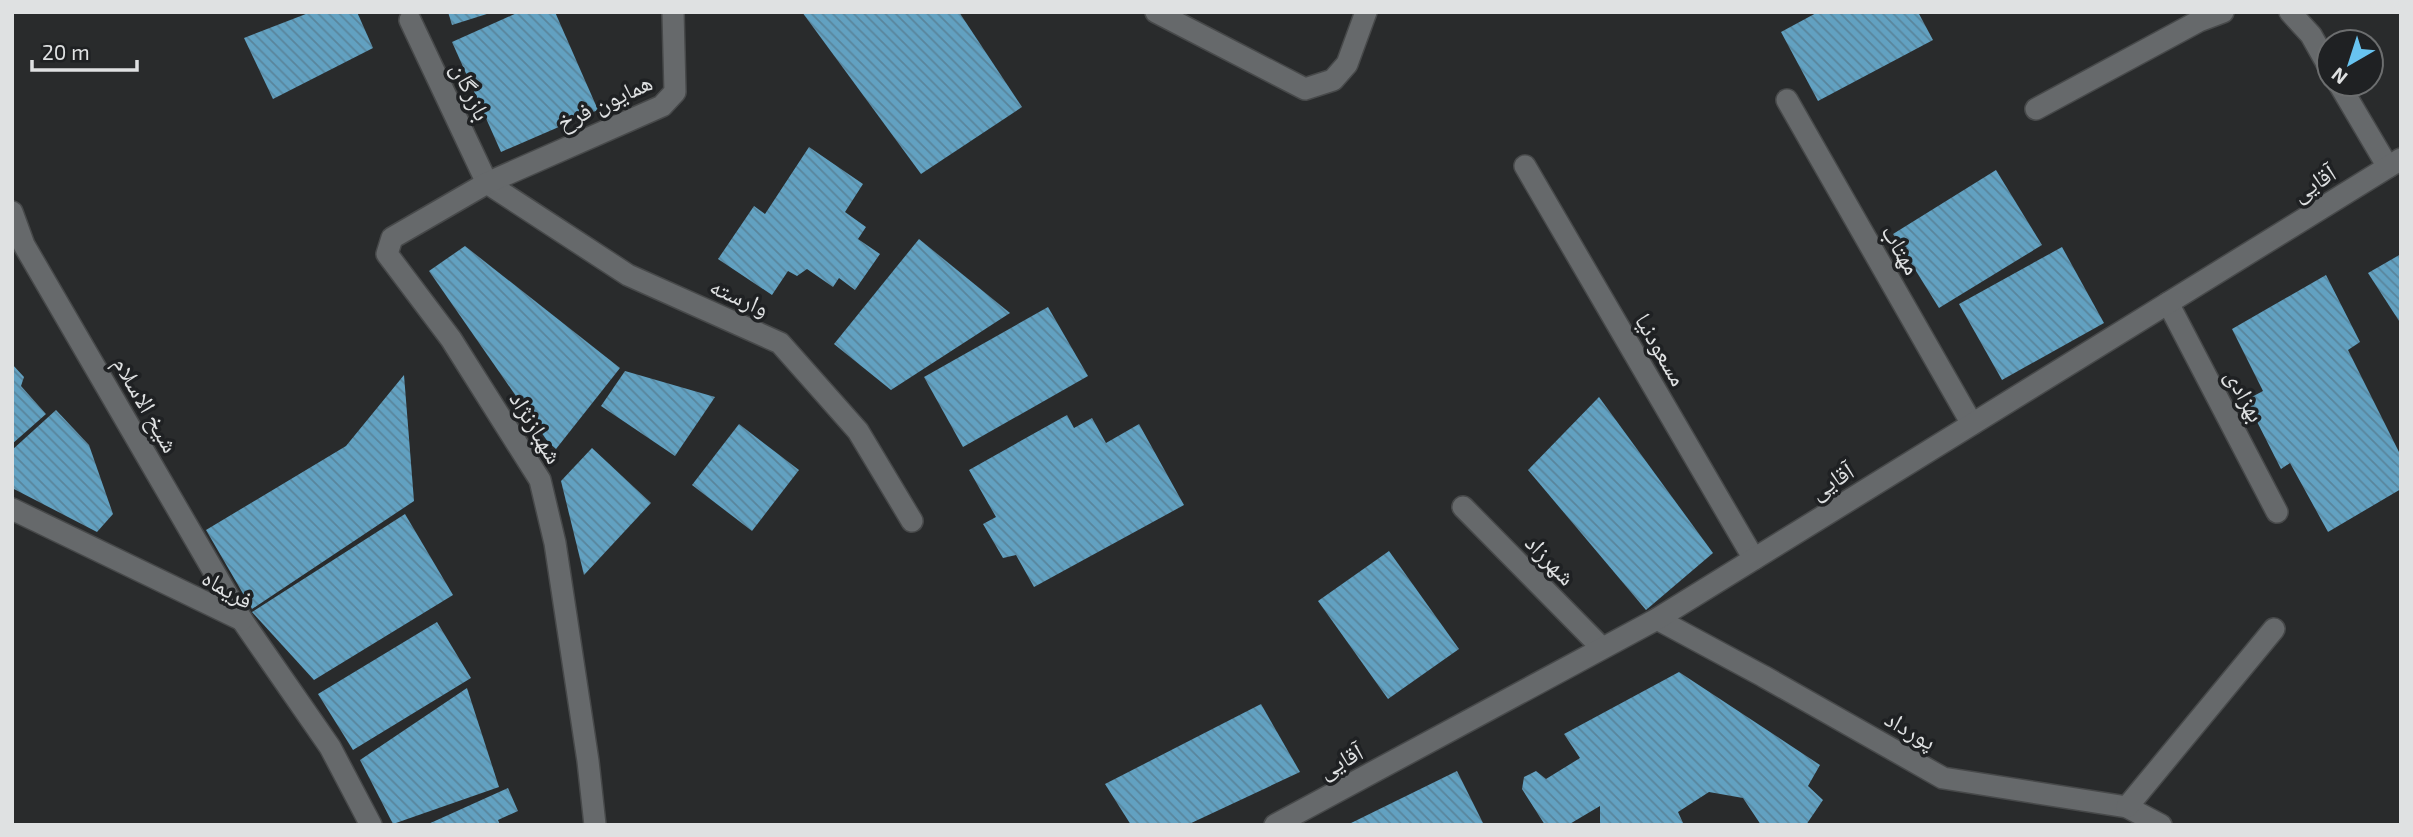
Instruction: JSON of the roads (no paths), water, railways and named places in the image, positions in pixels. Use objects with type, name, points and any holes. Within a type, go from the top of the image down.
[{"type":"street","points":[[1156,12],[1306,89],[1333,80],[1347,64],[1366,12]]},
{"type":"street","points":[[2036,109],[2199,20],[2222,12]]},
{"type":"street","points":[[2290,12],[2315,42]]},
{"type":"street","name":"همایون فرخ","points":[[487,183],[670,101],[676,92],[678,15]]},
{"type":"street","name":"بازرگان","points":[[410,20],[487,183]]},
{"type":"street","points":[[2349,98],[2394,163]]},
{"type":"street","name":"مهتاب","points":[[1787,100],[1972,424]]},
{"type":"street","name":"آقایی","points":[[1275,825],[1657,619],[2394,163]]},
{"type":"street","name":"مسعودنیا","points":[[1525,166],[1754,559]]},
{"type":"street","name":"وارسته","points":[[487,183],[628,275],[780,342],[858,431],[912,521]]},
{"type":"street","name":"شهبازنژاد","points":[[487,183],[392,238],[387,254],[451,339],[540,480],[555,543],[595,825]]},
{"type":"street","name":"شیخ الاسلام","points":[[12,212],[24,245],[242,620]]},
{"type":"street","name":"بهزادی","points":[[2168,303],[2277,512]]},
{"type":"street","name":"شهرزاد","points":[[1463,507],[1602,648]]},
{"type":"street","name":"فریماه","points":[[12,509],[242,620],[330,747],[371,825]]},
{"type":"street","name":"پورداد","points":[[1657,619],[1943,778],[2127,807],[2161,825]]},
{"type":"street","points":[[2127,807],[2273,629]]}]
